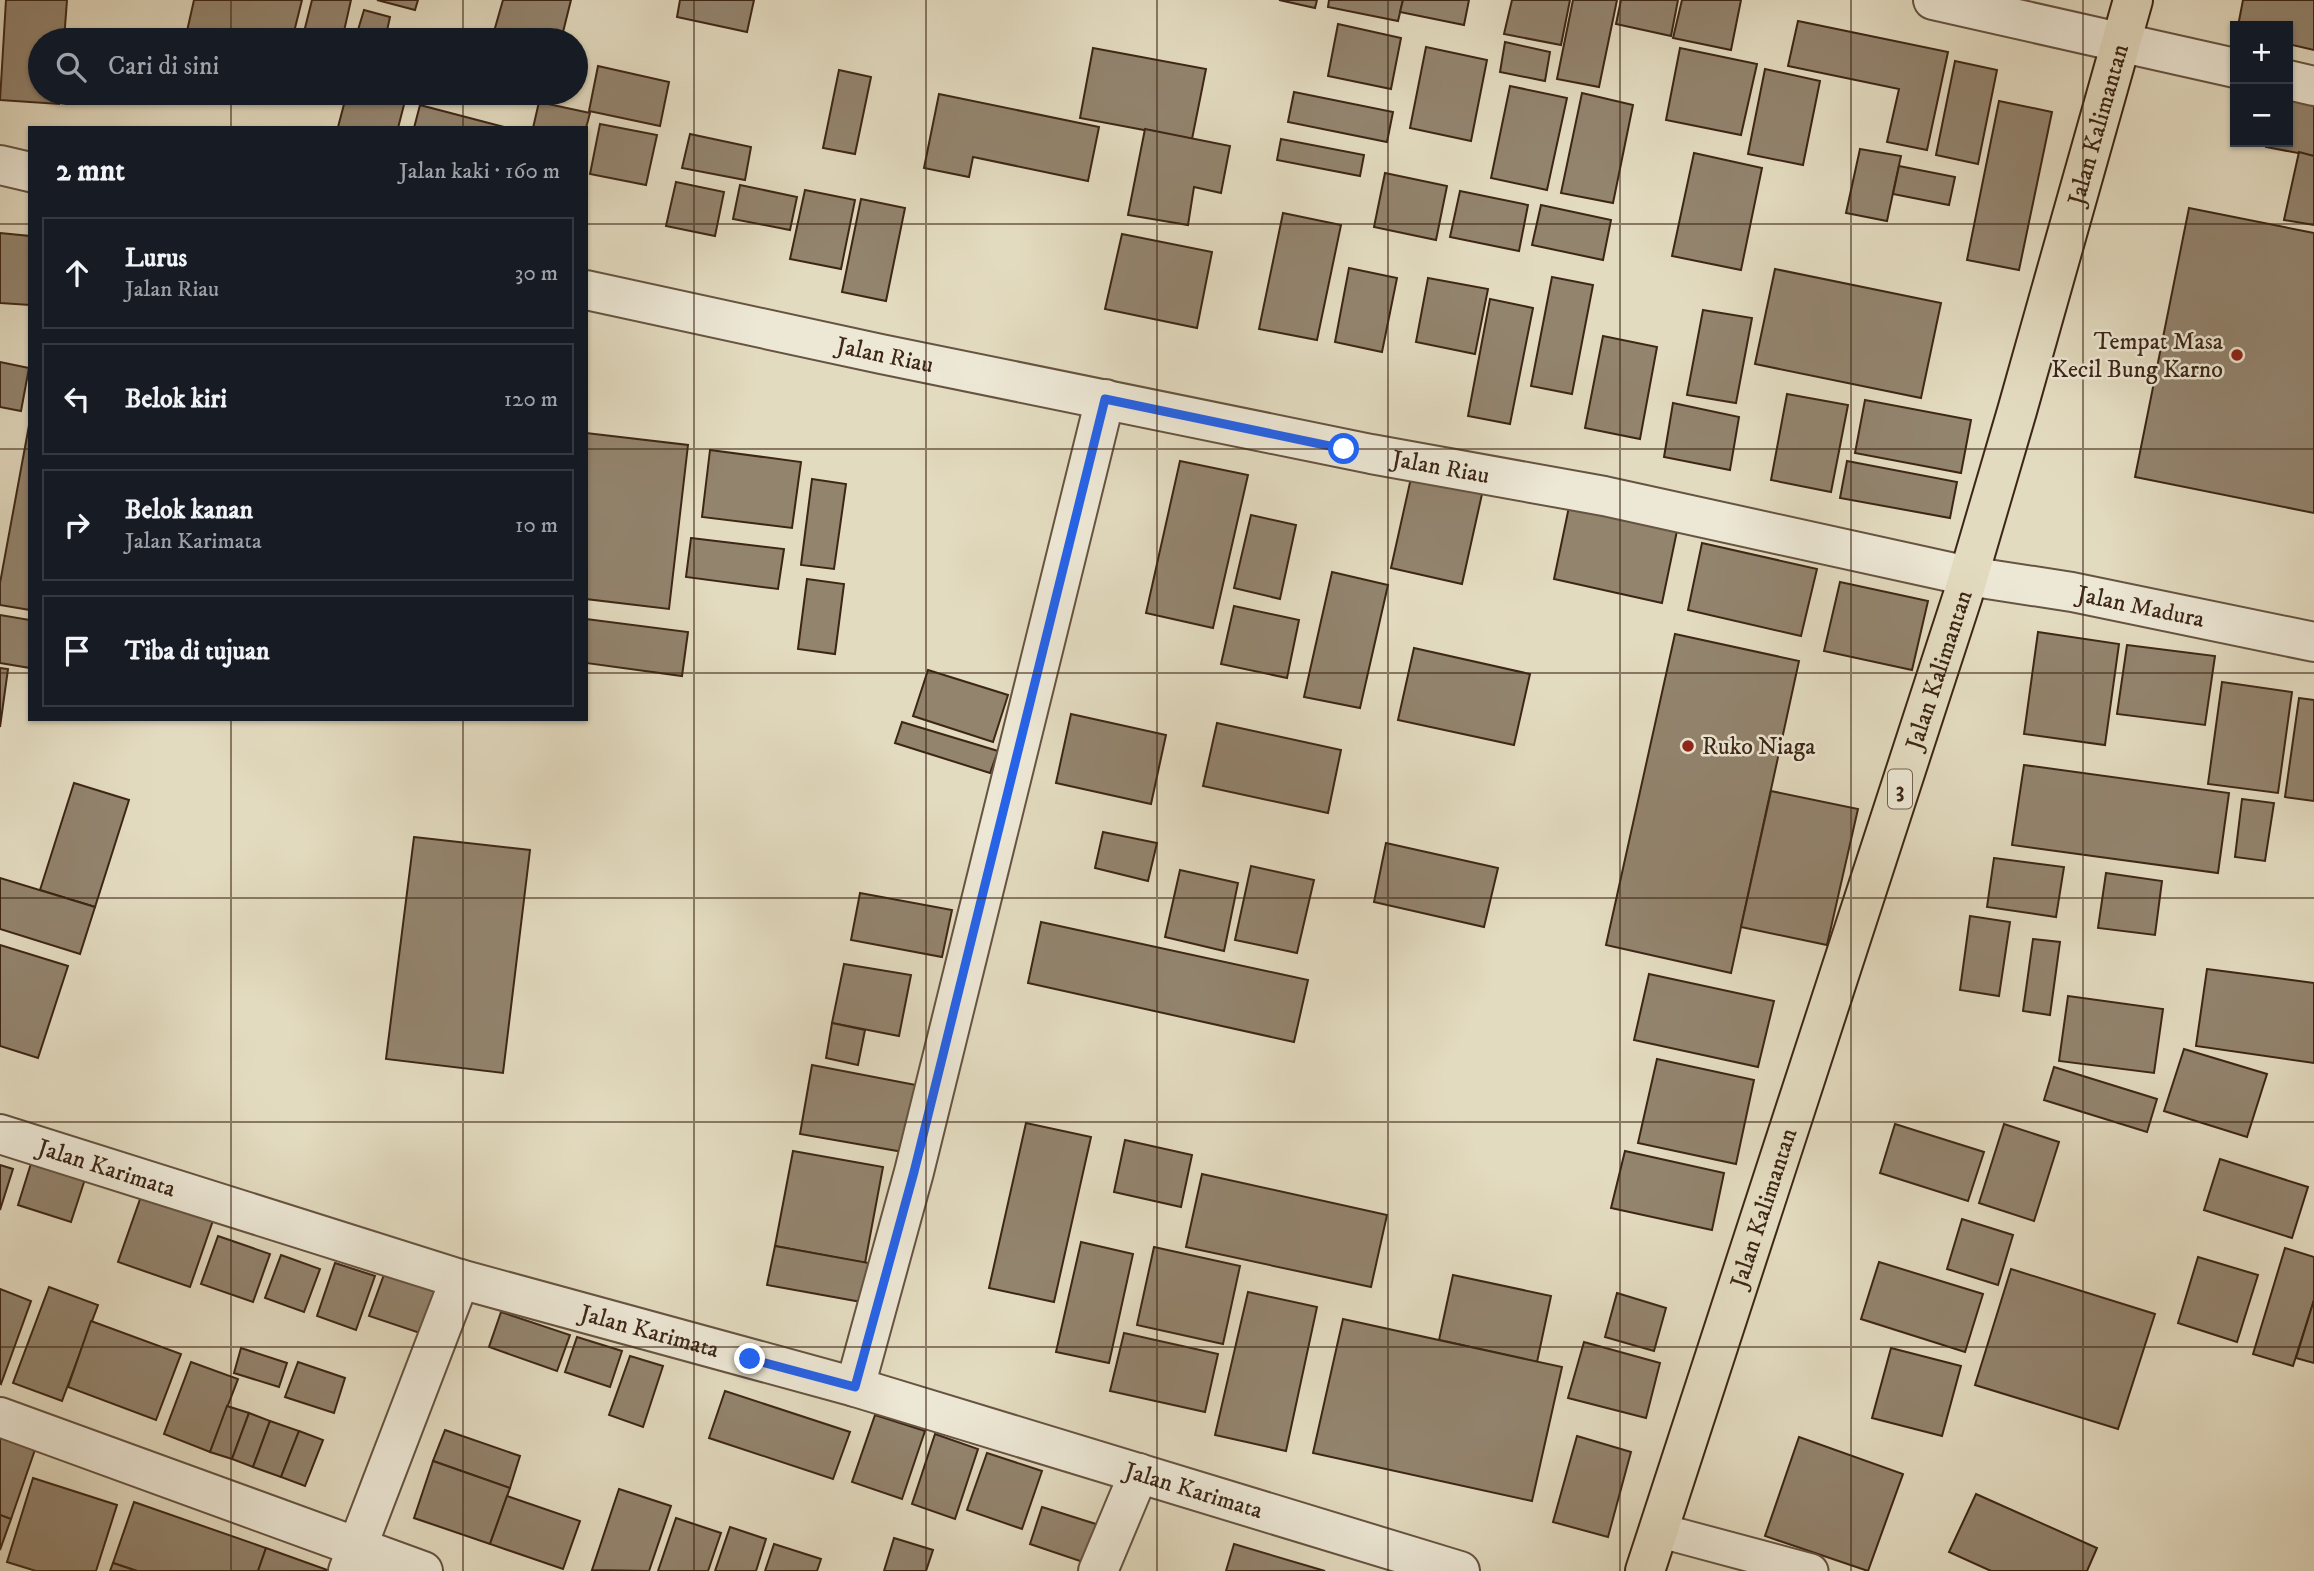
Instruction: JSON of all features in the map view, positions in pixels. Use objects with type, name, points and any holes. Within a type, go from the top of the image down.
[{"type":"highway","name":"Jalan Kalimantan","points":[[1645,1571],[1968,576],[2133,0]]},
{"type":"street","points":[[1933,0],[2230,67]]},
{"type":"street","points":[[2293,81],[2314,86]]},
{"type":"street","points":[[0,165],[28,172]]},
{"type":"street","name":"Jalan Riau","points":[[588,290],[881,354],[1371,454],[1604,496],[1968,576]]},
{"type":"street","points":[[855,1387],[918,1158],[1105,399]]},
{"type":"street","name":"Jalan Madura","points":[[1968,576],[2072,592],[2314,642]]},
{"type":"street","name":"Jalan Karimata","points":[[0,1134],[460,1279],[855,1387],[1461,1571]]},
{"type":"street","points":[[353,1559],[460,1279]]},
{"type":"street","points":[[0,1417],[353,1559],[423,1571]]},
{"type":"street","points":[[1098,1571],[1139,1473]]},
{"type":"lane","points":[[1658,1530],[1811,1571]]},
{"type":"building","points":[[6,0],[67,0],[65,28],[28,28],[28,102],[0,100]]},
{"type":"building","points":[[194,0],[302,0],[295,28],[188,28]]},
{"type":"building","points":[[312,0],[351,0],[345,28],[305,28]]},
{"type":"building","points":[[377,0],[418,0],[415,10]]},
{"type":"building","points":[[503,0],[571,0],[564,28],[495,28]]},
{"type":"building","points":[[680,0],[754,0],[747,32],[677,17]]},
{"type":"building","points":[[1279,0],[1317,0],[1315,8]]},
{"type":"building","points":[[1329,0],[1403,0],[1398,21],[1328,7]]},
{"type":"building","points":[[1403,0],[1469,0],[1464,25],[1400,12]]},
{"type":"building","points":[[1512,0],[1570,0],[1561,45],[1504,34]]},
{"type":"building","points":[[1573,0],[1617,0],[1599,87],[1557,79]]},
{"type":"building","points":[[1621,0],[1678,0],[1671,36],[1616,24]]},
{"type":"building","points":[[1682,0],[1741,0],[1731,50],[1673,38]]},
{"type":"building","points":[[2243,0],[2314,0],[2314,50],[2293,45],[2293,21],[2239,21]]},
{"type":"building","points":[[364,10],[390,17],[388,28],[359,28]]},
{"type":"building","points":[[1798,21],[1948,52],[1927,150],[1887,142],[1899,89],[1788,66]]},
{"type":"building","points":[[1338,24],[1401,38],[1391,89],[1328,76]]},
{"type":"building","points":[[1505,42],[1550,52],[1545,81],[1500,72]]},
{"type":"building","points":[[1426,47],[1487,60],[1471,141],[1410,128]]},
{"type":"building","points":[[1093,48],[1206,69],[1192,139],[1080,118]]},
{"type":"building","points":[[1680,48],[1757,64],[1741,135],[1666,120]]},
{"type":"building","points":[[1955,61],[1997,70],[1978,164],[1936,155]]},
{"type":"building","points":[[598,66],[669,82],[660,126],[589,111]]},
{"type":"building","points":[[1765,69],[1820,81],[1803,165],[1748,154]]},
{"type":"building","points":[[839,70],[871,77],[855,154],[823,148]]},
{"type":"building","points":[[1510,86],[1567,98],[1547,190],[1491,178]]},
{"type":"building","points":[[1294,92],[1393,112],[1387,142],[1288,122]]},
{"type":"building","points":[[1582,93],[1633,105],[1613,203],[1561,193]]},
{"type":"building","points":[[939,94],[1099,127],[1088,181],[973,157],[969,177],[924,168]]},
{"type":"building","points":[[2293,98],[2314,103],[2314,156],[2266,147],[2293,147]]},
{"type":"building","points":[[1999,101],[2052,112],[2019,270],[1967,260]]},
{"type":"building","points":[[344,105],[404,105],[399,126],[338,126]]},
{"type":"building","points":[[420,105],[500,126],[415,126]]},
{"type":"building","points":[[538,105],[553,105],[590,113],[587,126],[533,126]]},
{"type":"building","points":[[600,124],[657,135],[646,185],[590,174]]},
{"type":"building","points":[[1145,129],[1230,146],[1221,193],[1194,187],[1188,225],[1128,215]]},
{"type":"building","points":[[690,134],[751,147],[745,180],[682,168]]},
{"type":"building","points":[[1281,139],[1364,155],[1360,176],[1277,160]]},
{"type":"building","points":[[1860,149],[1901,156],[1887,221],[1846,213]]},
{"type":"building","points":[[2299,152],[2314,156],[2314,225],[2284,220]]},
{"type":"building","points":[[1694,153],[1762,168],[1741,270],[1672,256]]},
{"type":"building","points":[[1899,166],[1955,177],[1949,205],[1893,194]]},
{"type":"building","points":[[1385,173],[1447,186],[1436,240],[1374,227]]},
{"type":"building","points":[[676,182],[724,192],[715,236],[666,226]]},
{"type":"building","points":[[740,185],[797,197],[790,230],[733,219]]},
{"type":"building","points":[[805,190],[855,200],[841,269],[790,259]]},
{"type":"building","points":[[1460,191],[1528,205],[1519,251],[1450,237]]},
{"type":"building","points":[[861,199],[905,208],[886,301],[842,292]]},
{"type":"building","points":[[1541,205],[1611,220],[1603,260],[1532,245]]},
{"type":"building","name":"Tempat Masa Kecil Bung Karno","points":[[2189,208],[2314,233],[2314,513],[2135,477]]},
{"type":"building","points":[[1283,213],[1341,225],[1317,340],[1259,329]]},
{"type":"building","points":[[0,233],[28,236],[28,305],[0,303]]},
{"type":"building","points":[[1122,234],[1212,252],[1197,328],[1105,309]]},
{"type":"building","points":[[1349,268],[1397,278],[1382,352],[1335,342]]},
{"type":"building","points":[[1775,269],[1941,303],[1921,398],[1755,364]]},
{"type":"building","points":[[1552,277],[1593,285],[1572,394],[1531,386]]},
{"type":"building","points":[[1428,278],[1488,289],[1475,354],[1416,342]]},
{"type":"building","points":[[1490,299],[1533,308],[1510,424],[1468,416]]},
{"type":"building","points":[[1703,310],[1752,318],[1736,403],[1687,395]]},
{"type":"building","points":[[1603,336],[1657,347],[1640,439],[1585,428]]},
{"type":"building","points":[[0,362],[28,368],[21,411],[0,407]]},
{"type":"building","points":[[1787,394],[1848,405],[1831,492],[1771,480]]},
{"type":"building","points":[[1865,400],[1971,420],[1961,473],[1855,453]]},
{"type":"building","points":[[1673,403],[1739,417],[1730,470],[1664,457]]},
{"type":"building","points":[[28,431],[28,610],[0,605],[0,583]]},
{"type":"building","points":[[588,433],[688,445],[669,609],[588,599]]},
{"type":"building","points":[[710,450],[801,462],[792,528],[702,517]]},
{"type":"building","points":[[1180,461],[1248,475],[1213,628],[1146,613]]},
{"type":"building","points":[[1847,461],[1957,482],[1950,518],[1840,498]]},
{"type":"building","points":[[1411,478],[1482,494],[1462,584],[1391,568]]},
{"type":"building","points":[[812,479],[846,484],[834,569],[801,565]]},
{"type":"building","points":[[1570,502],[1678,526],[1662,603],[1554,579]]},
{"type":"building","points":[[1251,515],[1296,525],[1280,599],[1234,588]]},
{"type":"building","points":[[691,538],[784,549],[778,589],[686,577]]},
{"type":"building","points":[[1702,543],[1817,569],[1801,636],[1688,610]]},
{"type":"building","points":[[1332,572],[1388,585],[1360,708],[1304,697]]},
{"type":"building","points":[[807,579],[844,584],[835,654],[798,649]]},
{"type":"building","points":[[1840,582],[1928,601],[1912,670],[1824,651]]},
{"type":"building","points":[[1234,606],[1299,620],[1287,678],[1221,664]]},
{"type":"building","points":[[0,615],[28,620],[28,668],[0,663]]},
{"type":"building","points":[[588,619],[688,632],[682,676],[588,663]]},
{"type":"building","points":[[2038,632],[2119,644],[2105,745],[2024,734]]},
{"type":"building","points":[[1675,634],[1799,661],[1731,973],[1606,945]]},
{"type":"building","points":[[2127,645],[2215,656],[2205,725],[2117,714]]},
{"type":"building","points":[[1414,648],[1530,674],[1514,745],[1398,720]]},
{"type":"building","points":[[0,668],[8,669],[0,727]]},
{"type":"building","points":[[928,670],[1008,695],[993,742],[913,716]]},
{"type":"building","points":[[2222,682],[2292,692],[2278,793],[2208,784]]},
{"type":"building","points":[[2299,698],[2314,700],[2314,801],[2285,797]]},
{"type":"building","points":[[1071,714],[1166,735],[1151,804],[1056,783]]},
{"type":"building","points":[[902,722],[998,751],[990,773],[895,743]]},
{"type":"building","points":[[1217,723],[1341,750],[1328,813],[1203,786]]},
{"type":"building","points":[[2024,765],[2229,793],[2218,873],[2012,845]]},
{"type":"building","points":[[74,783],[129,800],[95,907],[40,890]]},
{"type":"building","points":[[1771,791],[1858,809],[1827,945],[1741,927]]},
{"type":"building","points":[[2242,799],[2274,803],[2265,861],[2235,857]]},
{"type":"building","points":[[1103,832],[1157,843],[1148,881],[1095,868]]},
{"type":"building","points":[[414,837],[530,850],[503,1073],[386,1059]]},
{"type":"building","points":[[1386,843],[1498,868],[1484,927],[1374,902]]},
{"type":"building","points":[[1994,858],[2064,867],[2056,917],[1987,907]]},
{"type":"building","points":[[1251,866],[1314,880],[1297,953],[1235,940]]},
{"type":"building","points":[[1180,870],[1238,883],[1224,951],[1165,937]]},
{"type":"building","points":[[2106,873],[2162,881],[2155,935],[2098,928]]},
{"type":"building","points":[[0,878],[95,907],[80,954],[0,929]]},
{"type":"building","points":[[860,893],[952,910],[942,957],[851,940]]},
{"type":"building","points":[[1970,916],[2010,922],[1999,996],[1960,990]]},
{"type":"building","points":[[1041,922],[1308,980],[1294,1042],[1028,983]]},
{"type":"building","points":[[2033,939],[2060,942],[2050,1015],[2023,1011]]},
{"type":"building","points":[[0,945],[68,966],[38,1058],[0,1046]]},
{"type":"building","points":[[844,964],[911,975],[899,1036],[832,1023]]},
{"type":"building","points":[[2207,969],[2314,983],[2314,1063],[2196,1046]]},
{"type":"building","points":[[1649,974],[1774,1001],[1758,1067],[1634,1040]]},
{"type":"building","points":[[2068,996],[2163,1009],[2154,1073],[2059,1061]]},
{"type":"building","points":[[832,1023],[865,1030],[858,1065],[826,1058]]},
{"type":"building","points":[[2184,1049],[2267,1074],[2247,1137],[2164,1111]]},
{"type":"building","points":[[1657,1059],[1754,1080],[1736,1164],[1638,1143]]},
{"type":"building","points":[[812,1065],[921,1086],[909,1153],[800,1134]]},
{"type":"building","points":[[2054,1067],[2157,1099],[2147,1132],[2044,1100]]},
{"type":"building","points":[[1026,1123],[1091,1137],[1054,1302],[989,1288]]},
{"type":"building","points":[[1895,1124],[1984,1152],[1968,1201],[1880,1173]]},
{"type":"building","points":[[2004,1124],[2059,1142],[2034,1221],[1979,1203]]},
{"type":"building","points":[[1125,1140],[1192,1155],[1181,1207],[1114,1192]]},
{"type":"building","points":[[793,1151],[883,1167],[865,1263],[775,1246]]},
{"type":"building","points":[[1625,1151],[1724,1173],[1712,1230],[1611,1208]]},
{"type":"building","points":[[34,1154],[88,1170],[71,1222],[18,1205]]},
{"type":"building","points":[[2220,1159],[2308,1187],[2292,1238],[2204,1210]]},
{"type":"building","points":[[0,1165],[13,1169],[0,1210]]},
{"type":"building","points":[[1202,1174],[1387,1215],[1371,1287],[1186,1247]]},
{"type":"building","points":[[145,1185],[217,1209],[190,1287],[118,1262]]},
{"type":"building","points":[[1962,1219],[2013,1235],[1998,1285],[1947,1269]]},
{"type":"building","points":[[218,1236],[270,1254],[253,1302],[201,1284]]},
{"type":"building","points":[[1081,1242],[1133,1254],[1109,1363],[1056,1352]]},
{"type":"building","points":[[775,1246],[874,1264],[867,1303],[767,1285]]},
{"type":"building","points":[[1154,1247],[1240,1266],[1223,1344],[1137,1325]]},
{"type":"building","points":[[2285,1248],[2314,1257],[2314,1300],[2293,1366],[2253,1354]]},
{"type":"building","points":[[281,1255],[320,1269],[304,1312],[265,1298]]},
{"type":"building","points":[[2198,1257],[2258,1275],[2237,1342],[2178,1323]]},
{"type":"building","points":[[1879,1262],[1983,1294],[1965,1352],[1861,1319]]},
{"type":"building","points":[[335,1263],[375,1276],[356,1330],[317,1316]]},
{"type":"building","points":[[386,1269],[445,1289],[429,1336],[369,1316]]},
{"type":"building","points":[[2011,1269],[2155,1314],[2118,1429],[1975,1385]]},
{"type":"building","points":[[1453,1275],[1551,1296],[1537,1362],[1439,1340]]},
{"type":"building","points":[[49,1287],[98,1305],[62,1401],[13,1383]]},
{"type":"building","points":[[0,1289],[31,1301],[1,1384],[0,1383]]},
{"type":"building","points":[[1248,1292],[1317,1307],[1286,1451],[1215,1435]]},
{"type":"building","points":[[1617,1293],[1666,1308],[1654,1351],[1605,1337]]},
{"type":"building","points":[[2314,1300],[2314,1363],[2296,1358]]},
{"type":"building","points":[[501,1312],[570,1335],[557,1371],[489,1347]]},
{"type":"building","points":[[1343,1319],[1562,1367],[1532,1501],[1313,1453]]},
{"type":"building","points":[[91,1321],[181,1354],[156,1420],[68,1387]]},
{"type":"building","points":[[1124,1333],[1218,1354],[1205,1412],[1110,1391]]},
{"type":"building","points":[[577,1337],[622,1351],[610,1387],[565,1372]]},
{"type":"building","points":[[1584,1342],[1660,1363],[1646,1418],[1568,1398]]},
{"type":"building","points":[[241,1348],[287,1363],[279,1387],[234,1373]]},
{"type":"building","points":[[1891,1348],[1961,1366],[1942,1436],[1872,1418]]},
{"type":"building","points":[[630,1356],[663,1366],[643,1427],[609,1415]]},
{"type":"building","points":[[191,1362],[238,1379],[210,1452],[164,1434]]},
{"type":"building","points":[[298,1362],[345,1378],[334,1413],[285,1397]]},
{"type":"building","points":[[725,1391],[850,1432],[833,1479],[709,1438]]},
{"type":"building","points":[[227,1406],[249,1413],[232,1459],[210,1452]]},
{"type":"building","points":[[249,1413],[270,1421],[253,1467],[232,1459]]},
{"type":"building","points":[[875,1415],[925,1431],[902,1499],[852,1482]]},
{"type":"building","points":[[270,1421],[299,1431],[281,1477],[253,1467]]},
{"type":"building","points":[[445,1430],[520,1456],[510,1488],[433,1461]]},
{"type":"building","points":[[299,1431],[323,1440],[305,1486],[281,1477]]},
{"type":"building","points":[[0,1432],[37,1444],[11,1519],[0,1515]]},
{"type":"building","points":[[935,1434],[978,1449],[955,1519],[912,1504]]},
{"type":"building","points":[[1577,1436],[1631,1452],[1608,1537],[1553,1522]]},
{"type":"building","points":[[1799,1437],[1903,1474],[1868,1571],[1765,1536]]},
{"type":"building","points":[[987,1453],[1042,1471],[1022,1529],[967,1510]]},
{"type":"building","points":[[433,1461],[510,1488],[490,1544],[414,1518]]},
{"type":"building","points":[[33,1478],[117,1505],[96,1571],[36,1571],[7,1562]]},
{"type":"building","points":[[619,1489],[671,1506],[649,1571],[592,1570]]},
{"type":"building","points":[[1976,1494],[2097,1548],[2087,1571],[1991,1571],[1949,1552]]},
{"type":"building","points":[[507,1496],[580,1521],[563,1569],[490,1544]]},
{"type":"building","points":[[134,1502],[266,1548],[258,1571],[137,1571],[113,1563]]},
{"type":"building","points":[[1042,1507],[1099,1525],[1086,1563],[1030,1544]]},
{"type":"building","points":[[0,1515],[11,1519],[0,1550]]},
{"type":"building","points":[[676,1518],[721,1533],[708,1571],[658,1571]]},
{"type":"building","points":[[730,1527],[766,1539],[756,1571],[715,1571]]},
{"type":"building","points":[[894,1538],[933,1550],[926,1571],[884,1571]]},
{"type":"building","points":[[774,1544],[821,1559],[817,1571],[765,1571]]},
{"type":"building","points":[[1234,1544],[1325,1571],[1226,1571]]},
{"type":"building","points":[[266,1548],[330,1571],[258,1571]]},
{"type":"building","points":[[113,1563],[137,1571],[110,1571]]},
{"type":"place","name":"Tempat Masa Kecil Bung Karno","points":[[2237,355]]},
{"type":"place","name":"Ruko Niaga","points":[[1688,746]]},
{"type":"route","points":[[750,1359],[855,1387],[914,1172],[1105,399],[1344,449]]}]
